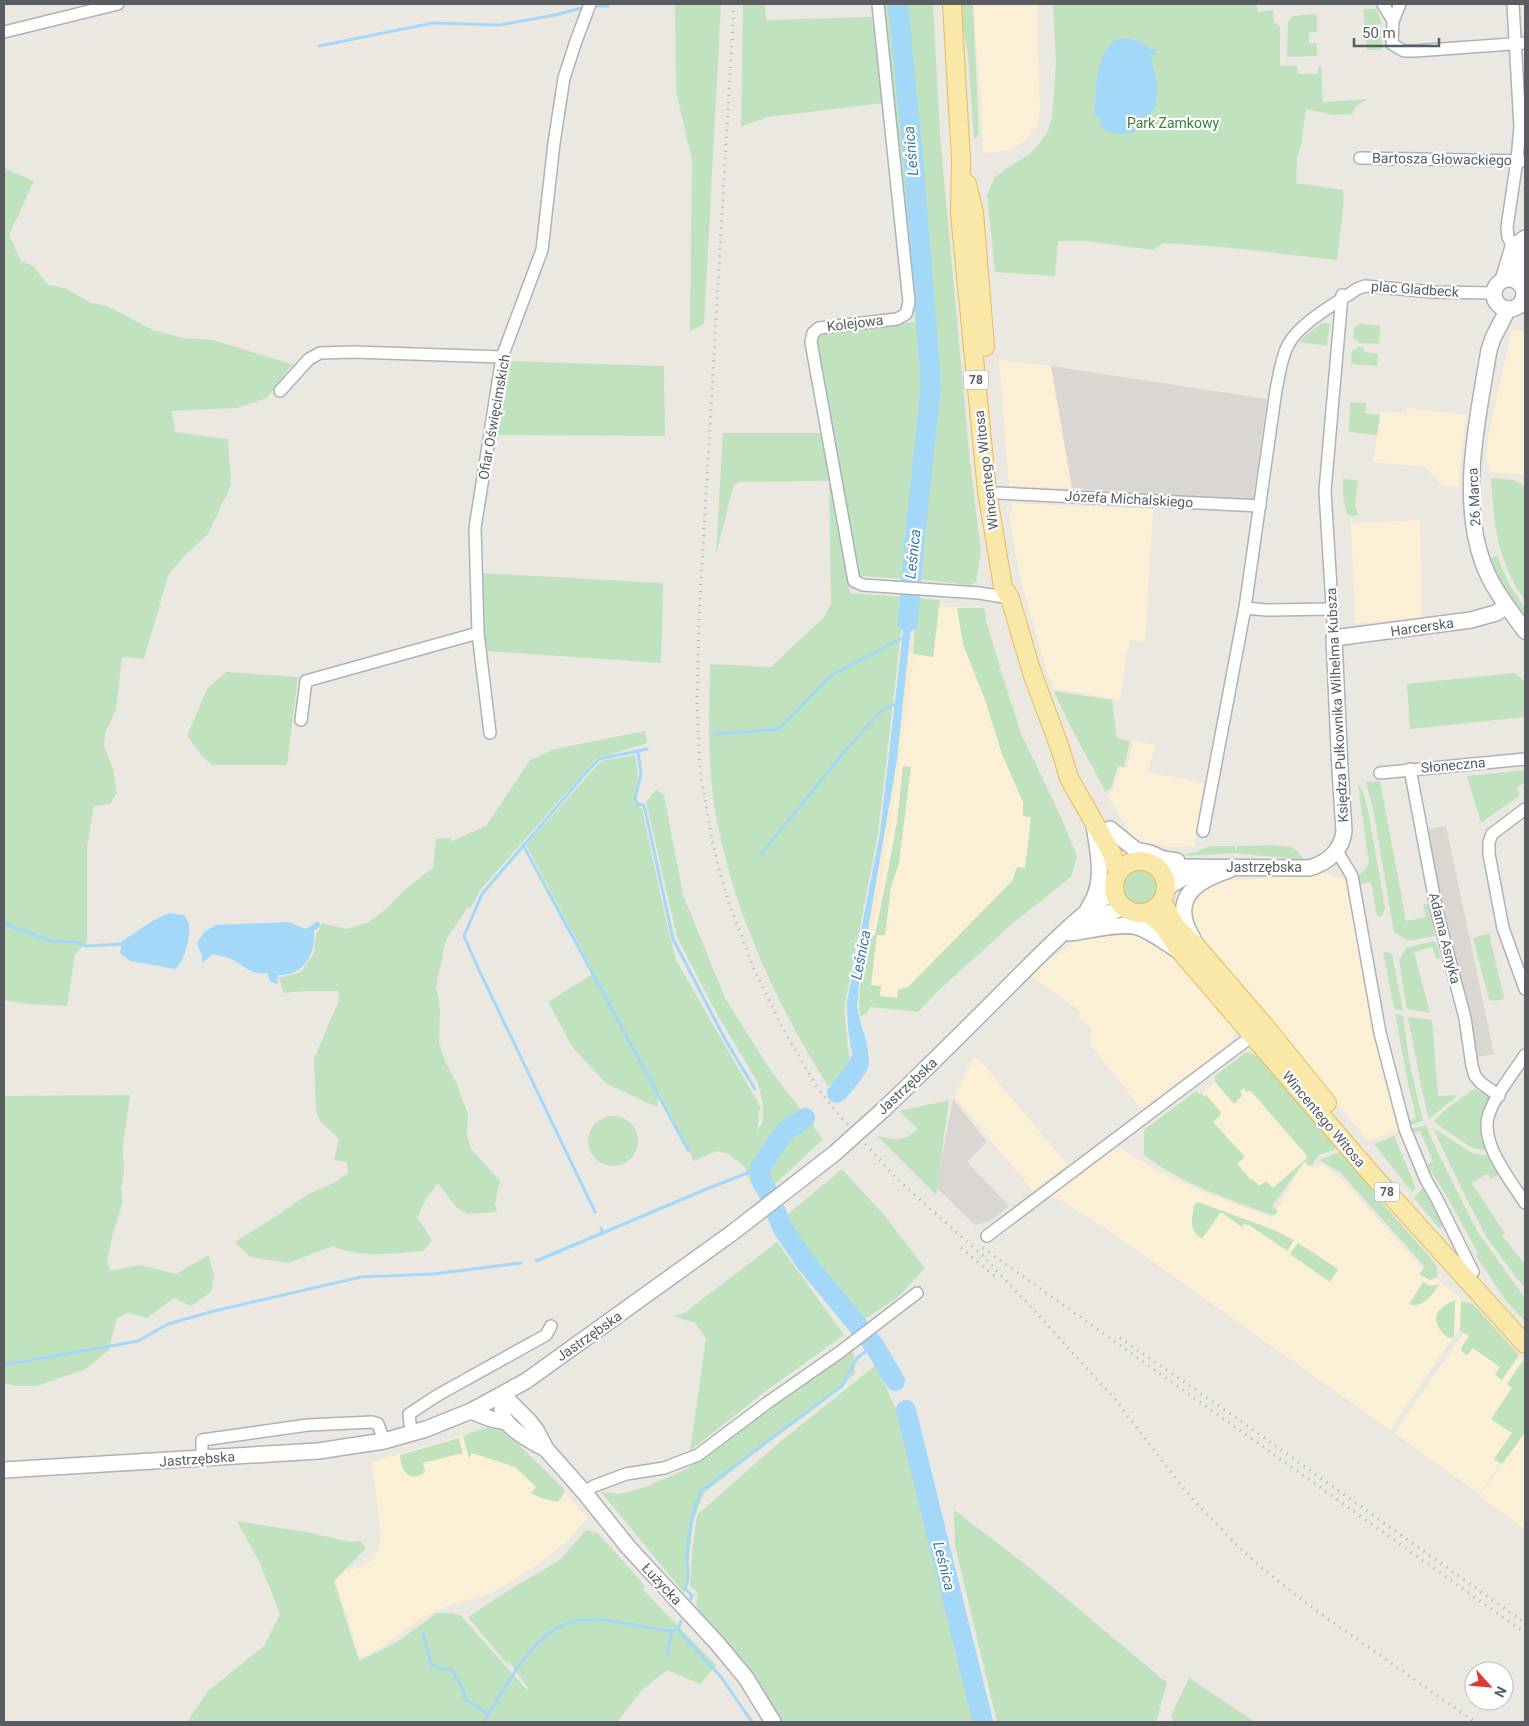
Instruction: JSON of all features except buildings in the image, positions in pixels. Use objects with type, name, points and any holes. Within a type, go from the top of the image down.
[{"type":"main road","name":"Wincentego Witosa","points":[[952,4],[961,160],[960,214],[987,490],[1003,587],[1010,598],[1032,672],[1069,778],[1102,827],[1135,861]]},
{"type":"main road","name":"Wincentego Witosa","points":[[961,160],[974,212],[998,493],[1013,582],[1010,598]]},
{"type":"main road","points":[[1509,303],[1523,299],[1523,290],[1511,281],[1520,252],[1520,241]]},
{"type":"main road","name":"26 Marca","points":[[1511,281],[1496,286],[1509,303],[1489,350],[1472,461],[1473,511],[1476,537],[1482,562],[1492,584],[1525,631]]},
{"type":"main road","name":"Harcerska","points":[[1334,638],[1471,620],[1496,613],[1506,606]]},
{"type":"main road","name":"Księdza Pułkownika Wilhelma Kubsza","points":[[1334,638],[1344,831],[1343,840],[1337,851]]},
{"type":"main road","name":"Wincentego Witosa","points":[[1102,827],[1112,854],[1116,882]]},
{"type":"main road","points":[[1087,911],[1096,894],[1098,883],[1102,827],[1136,850],[1150,853],[1163,859],[1200,866]]},
{"type":"main road","name":"Jastrzębska","points":[[1158,867],[1240,866],[1310,868],[1327,860],[1337,851]]},
{"type":"main road","points":[[1116,882],[1124,866],[1135,861],[1146,862],[1158,867]]},
{"type":"main road","points":[[1070,933],[1135,926],[1188,949],[1185,918],[1186,904],[1190,894],[1196,886],[1205,880],[1240,866]]},
{"type":"main road","name":"78","points":[[1158,867],[1165,878],[1164,895]]},
{"type":"main road","name":"Jastrzębska","points":[[1164,895],[1183,878],[1216,867]]},
{"type":"main road","name":"Jastrzębska","points":[[4,1470],[318,1451],[384,1441],[414,1433],[471,1411],[503,1395],[526,1381],[732,1233],[835,1153],[923,1073],[1116,882]]},
{"type":"main road","name":"78","points":[[1116,882],[1118,901],[1124,908]]},
{"type":"main road","name":"Wincentego Witosa","points":[[1164,895],[1176,927],[1188,949],[1252,1036],[1374,1177],[1525,1344]]},
{"type":"main road","points":[[1124,908],[1134,913],[1147,912],[1155,908],[1164,895]]},
{"type":"main road","name":"Jastrzębska","points":[[1056,940],[1093,920],[1124,908]]},
{"type":"main road","name":"Wincentego Witosa","points":[[1147,912],[1188,949],[1264,1026],[1360,1145],[1525,1330]]},
{"type":"main road","points":[[525,1415],[523,1398],[526,1381]]},
{"type":"main road","points":[[503,1395],[503,1415],[506,1422]]},
{"type":"main road","name":"Łużycka","points":[[503,1395],[525,1415],[546,1449],[629,1548],[729,1657],[746,1678],[773,1722]]},
{"type":"main road","points":[[471,1411],[491,1419],[506,1422]]},
{"type":"main road","name":"Łużycka","points":[[506,1422],[526,1439],[546,1449]]},
{"type":"street","points":[[4,32],[118,4]]},
{"type":"street","name":"Ofiar Oświęcimskich","points":[[490,733],[478,633],[475,528],[502,357],[542,250],[554,143],[564,78],[590,4]]},
{"type":"street","name":"Kolejowa","points":[[878,4],[909,302],[906,314],[898,319],[819,328],[813,333],[811,342],[854,581],[863,584],[979,593],[1010,598]]},
{"type":"street","points":[[1383,4],[1392,21]]},
{"type":"street","points":[[1400,4],[1392,21],[1392,44],[1404,50],[1415,51],[1520,43]]},
{"type":"street","points":[[1513,4],[1520,43],[1521,160],[1507,227],[1508,237],[1520,241]]},
{"type":"street","name":"Bartosza Głowackiego","points":[[1360,158],[1521,160]]},
{"type":"street","name":"plac Gladbeck","points":[[1342,296],[1365,286],[1434,292],[1509,303]]},
{"type":"street","points":[[1203,831],[1245,608],[1276,390],[1281,368],[1288,345],[1308,322],[1342,296]]},
{"type":"street","name":"Księdza Pułkownika Wilhelma Kubsza","points":[[1334,638],[1325,492],[1342,296]]},
{"type":"street","points":[[280,391],[309,359],[320,352],[502,357]]},
{"type":"street","name":"Józefa Michalskiego","points":[[998,493],[1260,506]]},
{"type":"street","points":[[1245,608],[1266,610],[1332,609]]},
{"type":"street","points":[[301,720],[306,681],[478,633]]},
{"type":"street","name":"Słoneczna","points":[[1380,773],[1525,758]]},
{"type":"street","name":"Adama Asnyka","points":[[1410,769],[1437,912],[1465,1018],[1472,1066],[1481,1083],[1499,1096]]},
{"type":"street","points":[[1525,808],[1492,834],[1489,842],[1489,854],[1499,912],[1525,989]]},
{"type":"street","points":[[1337,851],[1352,876],[1380,1033],[1400,1114],[1426,1180],[1473,1272]]},
{"type":"street","points":[[987,1236],[1252,1036]]},
{"type":"street","points":[[1525,1055],[1499,1096],[1488,1118],[1487,1129],[1493,1152],[1525,1203]]},
{"type":"street","points":[[584,1492],[594,1486],[626,1474],[664,1468],[698,1455],[767,1403],[840,1352],[917,1293]]},
{"type":"street","points":[[414,1433],[410,1424],[410,1414],[423,1404],[546,1336],[551,1326]]},
{"type":"street","points":[[202,1459],[202,1440],[308,1425],[372,1422],[378,1424],[384,1441]]},
{"type":"shaded area","points":[[972,4],[1039,4],[1037,16],[1039,120],[1031,134],[1024,141],[1008,151],[983,153],[981,97]]},
{"type":"shaded area","points":[[1512,329],[1525,331],[1525,475],[1492,472],[1489,469],[1486,455],[1489,431]]},
{"type":"shaded area","points":[[999,360],[1051,366],[1072,488],[1009,486]]},
{"type":"shaded area","points":[[1051,366],[1267,399],[1253,500],[1072,488]]},
{"type":"shaded area","points":[[1407,408],[1466,415],[1458,487],[1442,486],[1425,467],[1373,462],[1381,411],[1407,414]]},
{"type":"shaded area","points":[[1013,503],[1153,509],[1145,642],[1130,640],[1120,700],[1054,688],[1047,673],[1020,577],[1009,518]]},
{"type":"shaded area","points":[[1420,520],[1422,619],[1355,623],[1351,523]]},
{"type":"shaded area","points":[[917,606],[984,608],[1001,671],[1022,736],[1057,808],[1077,856],[1071,877],[1012,924],[938,991],[918,1012],[870,1007],[867,1013],[860,1017],[860,988],[868,940],[874,935],[872,934],[907,704]]},
{"type":"shaded area","points":[[1133,740],[1155,745],[1148,772],[1204,783],[1194,846],[1174,847],[1138,842],[1132,837],[1107,795],[1113,790],[1120,767],[1127,769]]},
{"type":"shaded area","points":[[1446,826],[1494,1054],[1477,1057],[1468,1010],[1449,940],[1426,829]]},
{"type":"shaded area","points":[[1326,873],[1346,879],[1355,891],[1366,952],[1407,1128],[1368,1141],[1199,937],[1190,918],[1193,901],[1198,894],[1205,887],[1223,881]]},
{"type":"shaded area","points":[[1107,932],[1140,933],[1170,954],[1180,962],[1234,1029],[1232,1040],[1141,1109],[1090,1044],[1092,1029],[1078,1018],[1081,1012],[1031,976],[1047,961],[1080,938]]},
{"type":"shaded area","points":[[974,1057],[979,1059],[1067,1164],[1033,1191],[954,1096]]},
{"type":"shaded area","points":[[1215,1082],[1234,1103],[1240,1091],[1244,1088],[1250,1090],[1308,1157],[1273,1189],[1259,1187],[1253,1179],[1251,1180],[1237,1164],[1244,1157],[1213,1122],[1220,1116],[1206,1095],[1202,1094]]},
{"type":"shaded area","points":[[953,1099],[987,1142],[967,1162],[1009,1206],[990,1221],[975,1225],[936,1187]]},
{"type":"shaded area","points":[[1115,1145],[1160,1172],[1204,1192],[1272,1218],[1303,1163],[1311,1168],[1321,1165],[1338,1175],[1421,1267],[1473,1308],[1390,1430],[1108,1230],[1059,1199],[1047,1198]]},
{"type":"shaded area","points":[[1478,1312],[1525,1362],[1525,1429],[1479,1494],[1394,1433]]},
{"type":"shaded area","points":[[475,1432],[563,1490],[588,1518],[567,1541],[539,1564],[493,1592],[437,1610],[416,1622],[372,1653],[360,1658],[335,1581],[345,1571],[361,1567],[373,1559],[378,1549],[381,1537],[372,1462]]},
{"type":"shaded area","points":[[1525,1434],[1525,1529],[1479,1496]]},
{"type":"green space","points":[[675,4],[721,4],[704,324],[690,331],[692,160],[676,91]]},
{"type":"green space","points":[[743,4],[765,4],[766,20],[872,17],[884,103],[767,117],[741,127]]},
{"type":"green space","points":[[884,4],[894,4],[896,9],[927,377],[909,534],[906,579],[861,576],[856,572],[816,344],[826,332],[915,322]]},
{"type":"green space","points":[[903,4],[933,4],[940,135],[970,462],[981,552],[976,582],[970,585],[918,579],[920,535],[937,377],[930,310],[920,166]]},
{"type":"green space","points":[[962,4],[973,4],[979,134],[974,140],[968,53],[963,28]]},
{"type":"green space","name":"Park Zamkowy","points":[[1053,4],[1256,4],[1258,12],[1273,10],[1274,22],[1280,27],[1280,66],[1297,66],[1298,74],[1318,74],[1318,67],[1321,67],[1323,102],[1368,99],[1357,105],[1352,114],[1334,115],[1306,109],[1301,145],[1297,157],[1296,183],[1343,190],[1344,200],[1337,260],[1223,247],[1163,243],[1153,250],[1084,241],[1058,241],[1055,276],[995,272],[987,195],[994,178],[1030,154],[1048,131],[1052,116],[1056,64]]},
{"type":"green space","points":[[1363,9],[1377,9],[1382,24],[1373,25],[1374,29],[1384,29],[1381,50],[1367,50]]},
{"type":"green space","points":[[1315,14],[1317,16],[1317,32],[1309,32],[1309,43],[1317,43],[1317,56],[1287,57],[1288,22],[1292,16]]},
{"type":"green space","points":[[4,168],[34,181],[9,235],[21,261],[33,266],[48,285],[65,288],[91,303],[107,306],[153,330],[183,338],[213,340],[294,365],[289,368],[267,398],[237,408],[172,411],[175,432],[228,439],[231,485],[208,534],[183,557],[168,576],[144,659],[122,657],[116,710],[105,733],[104,747],[113,769],[117,793],[110,804],[94,806],[87,848],[87,942],[75,954],[67,1006],[27,1004],[4,1000]]},
{"type":"green space","points":[[1322,323],[1330,324],[1327,346],[1300,342],[1306,335]]},
{"type":"green space","points":[[1361,324],[1380,326],[1379,344],[1359,343],[1353,338],[1355,327]]},
{"type":"green space","points":[[1359,347],[1364,348],[1364,352],[1378,354],[1377,366],[1351,364],[1352,351]]},
{"type":"green space","points":[[507,361],[664,366],[665,436],[495,435]]},
{"type":"green space","points":[[1350,402],[1366,403],[1365,413],[1380,415],[1377,435],[1349,432]]},
{"type":"green space","points":[[723,433],[821,433],[850,593],[905,597],[878,834],[844,1009],[850,1065],[839,1078],[828,1086],[774,990],[759,956],[734,887],[724,852],[713,797],[709,721],[710,664],[771,667],[825,616],[831,604],[829,481],[738,482],[733,487],[716,555]]},
{"type":"green space","points":[[1491,478],[1513,480],[1525,486],[1525,600],[1508,571],[1503,557],[1496,527]]},
{"type":"green space","points":[[1343,479],[1358,480],[1355,504],[1358,515],[1351,516],[1347,514],[1343,496]]},
{"type":"green space","points":[[1497,556],[1510,586],[1525,608],[1525,619],[1502,587],[1490,561],[1489,558]]},
{"type":"green space","points":[[483,573],[663,583],[661,663],[485,651]]},
{"type":"green space","points":[[917,598],[940,600],[933,657],[913,654]]},
{"type":"green space","points":[[957,608],[984,608],[1001,671],[1022,736],[1057,808],[1077,856],[1071,877],[1012,924],[938,991],[918,1012],[870,1007],[867,1013],[860,1017],[859,998],[862,969],[868,940],[875,935],[886,881],[897,822],[903,766],[911,767],[899,863],[891,887],[885,935],[877,935],[871,985],[881,986],[880,996],[897,998],[898,990],[908,987],[1012,881],[1017,867],[1025,868],[1031,817],[1023,816],[1023,802],[1002,754],[985,700],[963,644]]},
{"type":"green space","points":[[226,672],[298,677],[287,765],[212,765],[202,756],[187,736],[207,689]]},
{"type":"green space","points":[[1514,673],[1525,681],[1525,717],[1410,729],[1407,684]]},
{"type":"green space","points":[[1054,691],[1112,700],[1117,738],[1130,741],[1124,767],[1118,766],[1111,788],[1106,792],[1069,724]]},
{"type":"green space","points":[[645,731],[647,743],[596,759],[481,889],[470,909],[468,907],[446,940],[436,987],[440,1010],[439,1042],[468,1114],[467,1135],[471,1149],[500,1181],[495,1203],[497,1212],[468,1214],[456,1207],[438,1183],[426,1199],[417,1218],[432,1241],[423,1251],[366,1254],[354,1253],[333,1246],[288,1263],[250,1257],[235,1242],[308,1194],[334,1183],[348,1173],[347,1162],[334,1160],[339,1139],[320,1121],[316,1112],[314,1059],[339,1000],[338,991],[284,993],[279,978],[301,972],[314,953],[315,938],[322,923],[346,929],[369,922],[385,910],[408,887],[433,868],[436,839],[451,838],[452,841],[486,826],[530,760],[555,749]]},
{"type":"green space","points":[[635,755],[638,775],[634,803],[642,808],[676,960],[760,1106],[757,1131],[763,1121],[763,1103],[757,1081],[718,1016],[677,937],[646,802],[656,790],[664,795],[683,895],[725,998],[769,1068],[823,1139],[772,1187],[751,1184],[745,1167],[727,1153],[717,1151],[694,1161],[659,1092],[657,1107],[607,1084],[573,1048],[548,1002],[594,973],[526,845],[601,761]]},
{"type":"green space","points":[[1525,770],[1525,783],[1516,788],[1520,795],[1481,823],[1467,776]]},
{"type":"green space","points":[[1380,781],[1406,921],[1426,917],[1423,904],[1430,904],[1435,936],[1408,941],[1394,932],[1373,809],[1366,782]]},
{"type":"green space","points":[[1358,784],[1363,792],[1368,810],[1385,908],[1382,916],[1377,916],[1371,882],[1360,884],[1358,877],[1369,864]]},
{"type":"green space","points":[[1271,845],[1293,848],[1304,860],[1235,853],[1184,856],[1210,846],[1235,846],[1237,850],[1237,846]]},
{"type":"green space","points":[[1140,866],[1155,872],[1161,887],[1155,902],[1140,908],[1125,902],[1119,887],[1125,872]]},
{"type":"green space","points":[[1489,933],[1504,999],[1497,1001],[1489,1000],[1473,938]]},
{"type":"green space","points":[[1433,941],[1436,942],[1441,958],[1436,959],[1433,947],[1414,952],[1430,1013],[1407,1009],[1399,960],[1406,948]]},
{"type":"green space","points":[[1383,951],[1392,954],[1403,1011],[1394,1008]]},
{"type":"green space","points":[[1395,1014],[1403,1016],[1409,1061],[1423,1121],[1410,1125],[1408,1121],[1416,1118]]},
{"type":"green space","points":[[1408,1017],[1432,1020],[1438,1096],[1458,1095],[1429,1119],[1421,1085]]},
{"type":"green space","points":[[1249,1052],[1257,1056],[1336,1145],[1335,1149],[1319,1155],[1311,1166],[1304,1162],[1272,1206],[1278,1211],[1275,1215],[1190,1183],[1144,1155],[1144,1130],[1195,1092],[1206,1095],[1221,1112],[1220,1116],[1213,1122],[1245,1157],[1237,1164],[1259,1186],[1266,1181],[1273,1188],[1304,1161],[1308,1157],[1250,1090],[1247,1092],[1244,1088],[1240,1091],[1242,1096],[1234,1104],[1215,1082],[1215,1076]]},
{"type":"green space","points":[[1482,1088],[1492,1094],[1490,1151],[1472,1148],[1434,1122],[1446,1109],[1474,1089],[1480,1092]]},
{"type":"green space","points":[[130,1095],[123,1145],[124,1174],[121,1188],[123,1201],[112,1237],[107,1263],[110,1271],[140,1265],[176,1274],[209,1255],[214,1276],[211,1292],[191,1306],[174,1298],[147,1318],[128,1313],[117,1318],[109,1350],[86,1369],[37,1386],[14,1386],[4,1383],[4,1096]]},
{"type":"green space","points":[[949,1100],[936,1195],[876,1135],[893,1139],[908,1136],[918,1129],[899,1111]]},
{"type":"green space","points":[[613,1116],[623,1118],[631,1123],[636,1131],[638,1141],[636,1151],[631,1159],[623,1164],[613,1166],[603,1164],[595,1159],[590,1151],[588,1141],[590,1131],[595,1123],[603,1118]]},
{"type":"green space","points":[[1426,1125],[1477,1231],[1525,1298],[1525,1321],[1507,1302],[1476,1256],[1478,1253],[1448,1198],[1427,1165],[1433,1161],[1420,1131],[1412,1133],[1412,1129]]},
{"type":"green space","points":[[1433,1128],[1474,1154],[1492,1156],[1503,1172],[1491,1179],[1487,1174],[1472,1183],[1505,1234],[1502,1236],[1525,1264],[1525,1289],[1487,1238]]},
{"type":"green space","points":[[1394,1136],[1416,1188],[1412,1192],[1374,1144]]},
{"type":"green space","points":[[1342,1151],[1384,1205],[1434,1262],[1437,1267],[1437,1277],[1430,1280],[1419,1274],[1425,1267],[1340,1172],[1319,1160]]},
{"type":"green space","points":[[842,1169],[884,1215],[925,1268],[897,1298],[863,1320],[801,1241],[787,1215]]},
{"type":"green space","points":[[1423,1188],[1443,1225],[1441,1228],[1414,1198]]},
{"type":"green space","points":[[1198,1202],[1274,1230],[1294,1240],[1287,1251],[1249,1225],[1244,1224],[1242,1227],[1221,1212],[1202,1239],[1195,1232],[1192,1224],[1194,1205]]},
{"type":"green space","points":[[777,1242],[844,1335],[763,1393],[690,1451],[706,1338],[695,1323],[672,1316],[683,1314]]},
{"type":"green space","points":[[1298,1243],[1338,1269],[1330,1282],[1290,1254]]},
{"type":"green space","points":[[1423,1282],[1431,1286],[1439,1284],[1434,1292],[1422,1303],[1418,1305],[1409,1304]]},
{"type":"green space","points":[[1455,1300],[1454,1337],[1448,1338],[1438,1327],[1436,1317],[1442,1308]]},
{"type":"green space","points":[[1461,1301],[1473,1304],[1519,1355],[1502,1380],[1495,1375],[1500,1367],[1473,1348],[1467,1355],[1462,1352],[1461,1348],[1469,1336],[1460,1331]]},
{"type":"green space","points":[[853,1347],[855,1374],[704,1493],[693,1522],[685,1594],[601,1492],[620,1494],[646,1487],[687,1469],[731,1434]]},
{"type":"green space","points":[[1523,1360],[1525,1362],[1525,1434],[1502,1464],[1494,1459],[1512,1433],[1491,1419],[1512,1388],[1507,1384]]},
{"type":"green space","points":[[876,1365],[901,1421],[977,1722],[782,1722],[775,1708],[696,1606],[698,1593],[690,1586],[697,1515],[780,1442]]},
{"type":"green space","points":[[489,1428],[501,1430],[509,1435],[565,1490],[557,1502],[531,1493],[536,1487],[515,1467],[472,1453],[469,1458],[463,1436]]},
{"type":"green space","points":[[459,1438],[463,1453],[423,1463],[425,1472],[415,1477],[410,1476],[404,1470],[400,1461],[400,1455]]},
{"type":"green space","points":[[954,1510],[1025,1564],[1167,1683],[1156,1722],[997,1722],[955,1546]]},
{"type":"green space","points":[[237,1521],[312,1533],[350,1542],[360,1541],[366,1548],[334,1581],[359,1661],[397,1642],[437,1613],[453,1613],[461,1616],[527,1690],[528,1688],[510,1663],[512,1661],[507,1664],[468,1617],[560,1560],[586,1530],[598,1533],[646,1587],[642,1589],[716,1665],[700,1684],[667,1670],[643,1689],[617,1722],[187,1722],[208,1691],[264,1646],[280,1614],[260,1563]]},
{"type":"green space","points":[[1189,1678],[1255,1722],[1174,1722],[1171,1716]]},
{"type":"sand","points":[[910,651],[915,654],[887,849],[871,938],[867,935]]},
{"type":"water","points":[[1123,38],[1142,43],[1156,55],[1151,55],[1156,80],[1158,80],[1156,105],[1149,116],[1135,132],[1117,134],[1099,126],[1102,123],[1099,117],[1095,116],[1096,89],[1098,74],[1105,51],[1110,45]]},
{"type":"water","points":[[907,596],[914,597],[897,760],[859,982],[857,1006],[867,1043],[869,1059],[855,1085],[847,1092],[842,1079],[854,1065],[848,1029],[847,1002],[880,833]]},
{"type":"water","points":[[169,913],[184,915],[189,925],[186,949],[182,961],[175,969],[130,961],[120,953],[122,941],[154,920]]},
{"type":"water","points":[[318,921],[321,926],[314,931],[313,948],[308,960],[290,974],[278,975],[277,984],[270,981],[267,973],[253,972],[226,957],[213,954],[202,963],[202,956],[197,943],[205,931],[216,925],[289,922],[306,929]]},
{"type":"waterway","name":"Leśnica","points":[[898,4],[914,167],[931,385],[908,622]]},
{"type":"waterway","points":[[597,6],[608,6]]},
{"type":"waterway","points":[[319,46],[433,23],[500,25],[582,8]]},
{"type":"waterway","points":[[715,734],[779,729],[831,675],[905,637]]},
{"type":"waterway","points":[[761,854],[845,751],[882,710],[897,703]]},
{"type":"waterway","points":[[595,1212],[464,936],[482,894],[599,759],[647,749]]},
{"type":"waterway","points":[[638,751],[641,774],[635,799],[637,804],[644,805],[673,939],[726,1041],[755,1089]]},
{"type":"waterway","points":[[523,845],[688,1150]]},
{"type":"waterway","points":[[4,924],[51,941],[75,942],[86,946],[122,944]]},
{"type":"waterway","name":"Leśnica","points":[[837,1093],[859,1063]]},
{"type":"waterway","name":"Leśnica","points":[[805,1118],[786,1130],[760,1168],[762,1183],[767,1190],[783,1229],[807,1264],[874,1345],[895,1381]]},
{"type":"waterway","points":[[536,1261],[760,1168]]},
{"type":"waterway","points":[[601,1228],[603,1234]]},
{"type":"waterway","points":[[4,1365],[138,1341],[168,1324],[214,1311],[361,1277],[433,1274],[521,1263]]},
{"type":"waterway","points":[[691,1599],[692,1596],[685,1588],[688,1576],[687,1549],[691,1524],[700,1492],[842,1386],[857,1358],[874,1345]]},
{"type":"waterway","name":"Leśnica","points":[[906,1410],[983,1722]]},
{"type":"waterway","points":[[483,1722],[521,1663],[545,1636],[559,1627],[575,1621],[598,1620],[670,1631],[678,1629],[681,1621]]},
{"type":"waterway","points":[[678,1630],[721,1677],[752,1722]]},
{"type":"waterway","points":[[667,1656],[672,1631]]},
{"type":"waterway","points":[[423,1633],[431,1664],[440,1669],[452,1670],[463,1689],[465,1699],[489,1714]]},
{"type":"railway","points":[[734,4],[699,618],[697,706],[700,771],[712,840],[730,906],[754,969],[782,1027],[817,1087],[837,1113],[898,1180],[981,1254],[1032,1308],[1113,1397],[1198,1505],[1263,1569],[1310,1606],[1475,1722]]},
{"type":"railway","points":[[961,1248],[997,1278]]},
{"type":"railway","points":[[983,1248],[1525,1633]]},
{"type":"railway","points":[[1120,1338],[1235,1417],[1525,1623]]}]
